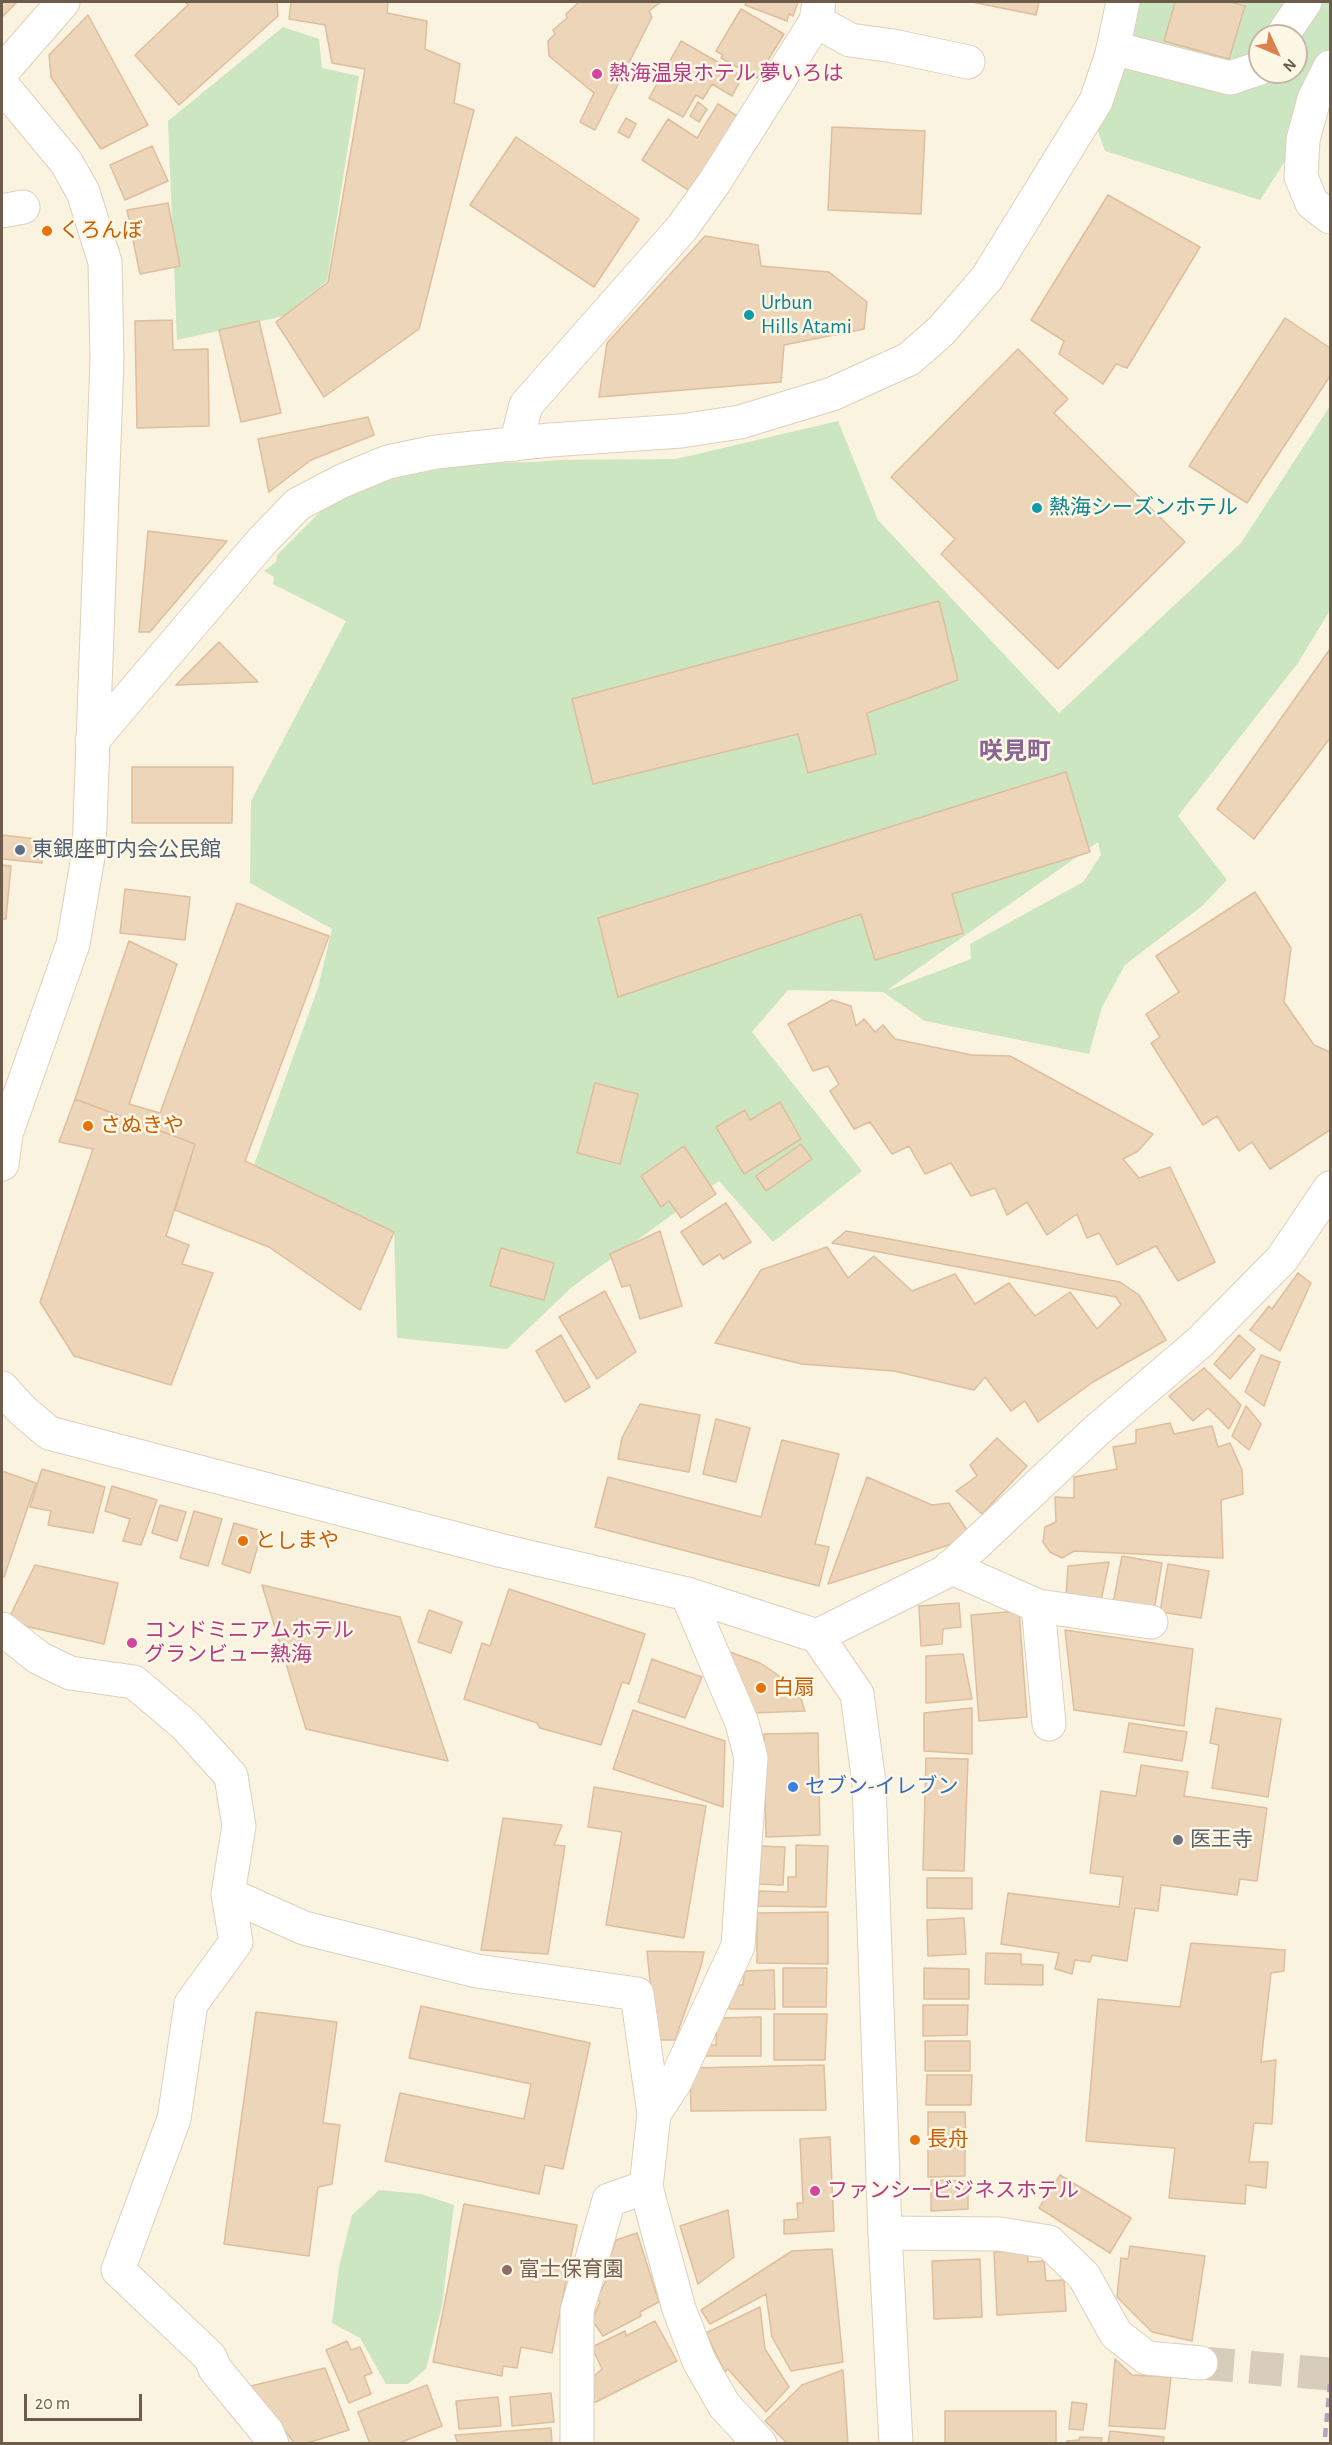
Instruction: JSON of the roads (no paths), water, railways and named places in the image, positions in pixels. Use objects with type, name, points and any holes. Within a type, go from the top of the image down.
[{"type":"street","points":[[2,72],[63,2]]},
{"type":"street","points":[[92,741],[263,540],[298,504],[342,482],[388,462],[436,452],[681,431],[740,422],[832,394],[909,359],[941,331],[987,278],[1096,101],[1113,48],[1123,2]]},
{"type":"street","points":[[1290,24],[1305,2]]},
{"type":"street","points":[[516,444],[526,405],[682,228],[714,183],[818,11],[850,40],[893,46],[968,63]]},
{"type":"street","points":[[1113,48],[1230,78],[1248,72]]},
{"type":"street","points":[[1330,67],[1314,99],[1303,140],[1301,177],[1312,203],[1330,217]]},
{"type":"street","points":[[2,85],[66,162],[83,192],[105,262],[107,360],[89,851],[73,944],[6,1134],[2,1164]]},
{"type":"street","points":[[817,1636],[950,1567],[1096,1431],[1200,1342],[1282,1258],[1330,1188]]},
{"type":"street","points":[[2,1388],[21,1409],[49,1432],[499,1550],[687,1594],[817,1636],[857,1694],[869,1783],[885,2233],[896,2444]]},
{"type":"street","points":[[950,1567],[1038,1606],[1151,1622]]},
{"type":"street","points":[[654,2114],[675,2082],[738,1946],[751,1758],[742,1723],[687,1594]]},
{"type":"street","points":[[1038,1606],[1049,1724]]},
{"type":"street","points":[[2,1629],[39,1658],[70,1672],[134,1682],[186,1726],[231,1776],[239,1826],[228,1894],[236,1942],[191,2004],[174,2119],[118,2270],[210,2357],[215,2368],[267,2432],[272,2444]]},
{"type":"street","points":[[228,1894],[304,1928],[477,1971],[637,1994],[654,2114],[646,2187],[679,2308],[699,2361],[724,2405],[760,2444]]},
{"type":"street","points":[[577,2444],[578,2311],[609,2200],[646,2187]]},
{"type":"street","points":[[885,2233],[1000,2234],[1049,2242],[1084,2276],[1116,2334],[1147,2358],[1201,2363]]},
{"type":"tunnel","points":[[1201,2363],[1330,2374]]},
{"type":"railway","points":[[1325,2437],[1330,2384]]},
{"type":"place","name":"熱海温泉ホテル 夢いろは","points":[[597,74]]},
{"type":"place","name":"くろんぼ","points":[[47,231]]},
{"type":"place","name":"Urbun Hills Atami","points":[[749,315]]},
{"type":"place","name":"熱海シーズンホテル","points":[[1037,508]]},
{"type":"place","name":"東銀座町内会公民館","points":[[20,850]]},
{"type":"place","name":"さぬきや","points":[[88,1126]]},
{"type":"place","name":"としまや","points":[[243,1541]]},
{"type":"place","name":"コンドミニアムホテル グランビュー熱海","points":[[132,1643]]},
{"type":"place","name":"白扇","points":[[761,1688]]},
{"type":"place","name":"セブン-イレブン","points":[[793,1787]]},
{"type":"place","name":"医王寺","points":[[1178,1840]]},
{"type":"place","name":"長舟","points":[[915,2140]]},
{"type":"place","name":"ファンシービジネスホテル","points":[[815,2191]]},
{"type":"place","name":"富士保育園","points":[[507,2270]]},
{"type":"district","name":"咲見町","points":[[1015,752]]}]
